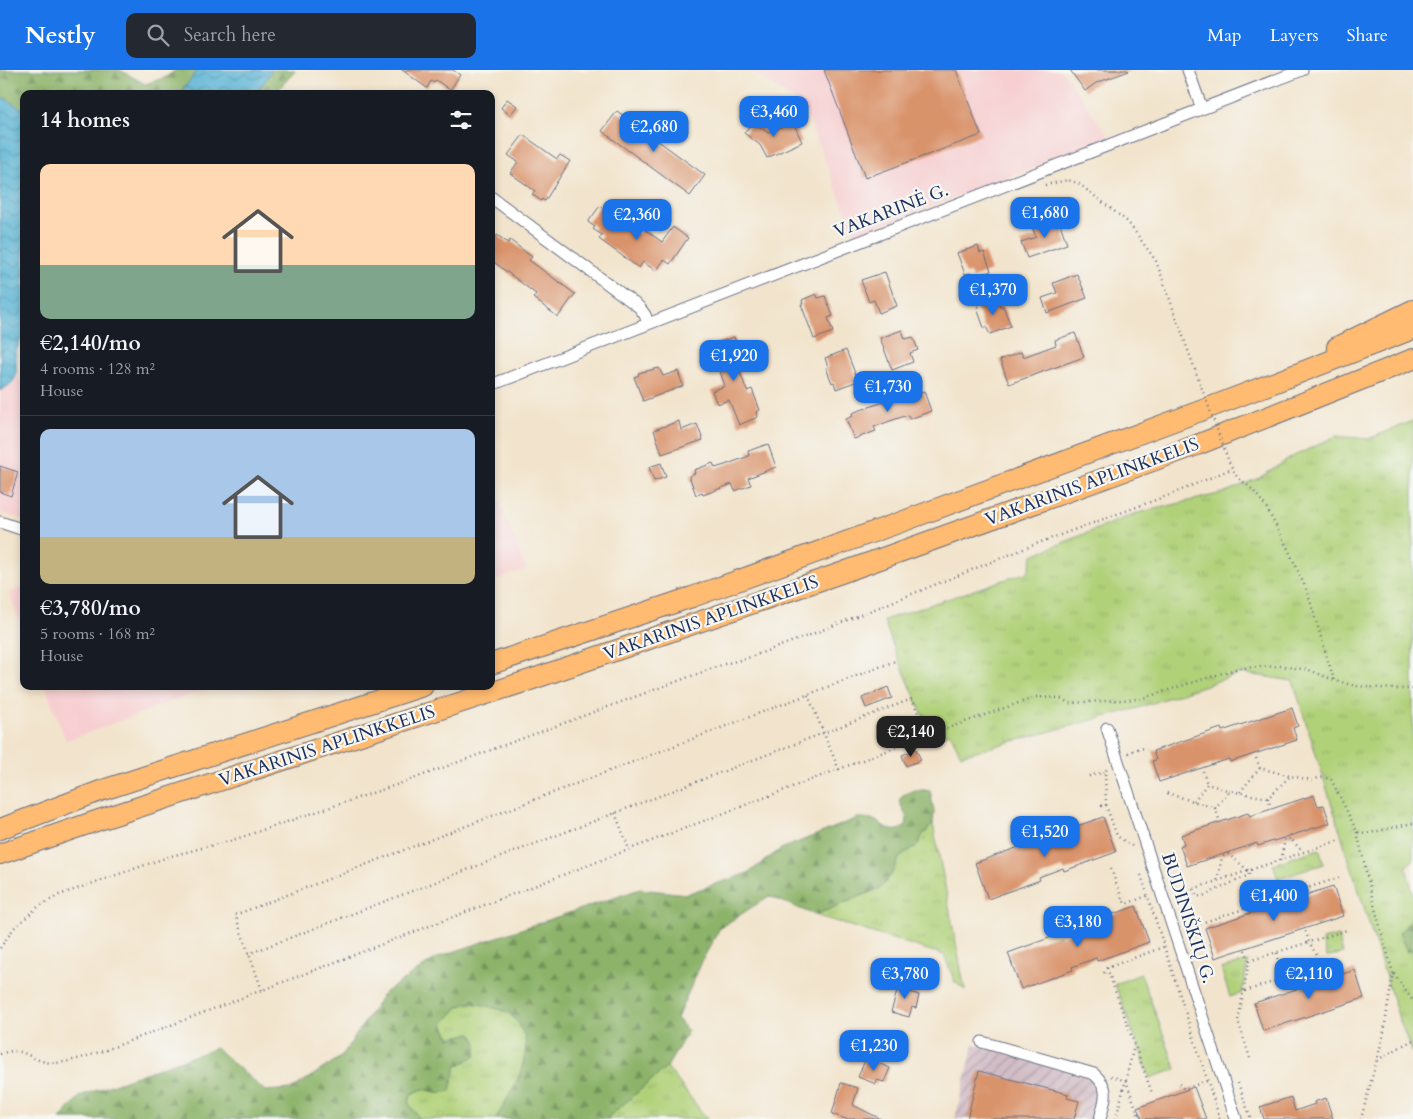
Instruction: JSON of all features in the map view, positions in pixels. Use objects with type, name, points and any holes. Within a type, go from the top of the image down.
[{"type":"highway","points":[[1290,375],[1341,344],[1413,310]]},
{"type":"highway","name":"VAKARINIS APLINKKELIS","points":[[495,663],[692,597],[901,522],[1203,410],[1413,329]]},
{"type":"highway","name":"VAKARINIS APLINKKELIS","points":[[5,854],[153,802],[530,680],[805,586],[1197,445],[1413,358]]},
{"type":"highway","name":"VAKARINIS APLINKKELIS","points":[[2,827],[100,791],[411,690]]},
{"type":"street","points":[[1188,70],[1202,109]]},
{"type":"street","name":"VAKARINĖ G.","points":[[495,383],[1302,70]]},
{"type":"street","points":[[495,200],[638,307],[645,315],[648,324]]},
{"type":"street","points":[[0,522],[20,529]]},
{"type":"street","name":"BUDINIŠKIŲ G.","points":[[1107,728],[1236,1119]]},
{"type":"street","points":[[982,1042],[1094,1074],[1101,1080],[1106,1093],[1100,1119]]},
{"type":"path","points":[[1041,186],[1068,180],[1078,183],[1128,222],[1156,261],[1231,469],[1266,505],[1288,549],[1307,591],[1334,680]]},
{"type":"path","points":[[0,948],[14,928],[38,907],[60,896],[172,856],[236,839],[508,746],[724,664],[745,659],[810,635],[1041,542],[1172,494],[1231,469]]},
{"type":"path","points":[[262,990],[235,915],[895,661]]},
{"type":"path","points":[[0,1054],[24,1052],[45,1062],[69,1061],[106,1050],[928,735],[1036,698],[1060,698],[1069,703],[1140,698],[1239,668],[1281,666],[1309,670],[1355,686],[1413,689]]},
{"type":"path","points":[[808,695],[838,770]]},
{"type":"path","points":[[248,954],[912,699],[928,735]]},
{"type":"path","points":[[1128,752],[1140,748],[1146,749]]},
{"type":"path","points":[[1256,758],[1260,768]]},
{"type":"path","points":[[1089,776],[1105,772],[1108,768],[1111,777]]},
{"type":"path","points":[[1260,768],[1312,780],[1321,776],[1331,779],[1357,832],[1373,901],[1393,973],[1413,1001]]},
{"type":"path","points":[[1240,792],[1260,768]]},
{"type":"path","points":[[1203,771],[1207,784]]},
{"type":"path","points":[[1105,772],[1106,804],[1117,836],[1134,847],[1131,838]]},
{"type":"path","points":[[1268,798],[1290,776]]},
{"type":"path","points":[[1207,784],[1230,791],[1268,798]]},
{"type":"path","points":[[1194,801],[1207,784]]},
{"type":"path","points":[[1215,808],[1230,791]]},
{"type":"path","points":[[1168,793],[1215,808]]},
{"type":"path","points":[[1268,798],[1270,805]]},
{"type":"path","points":[[1101,806],[1106,804]]},
{"type":"path","points":[[1215,808],[1219,819]]},
{"type":"path","points":[[615,814],[629,850]]},
{"type":"path","points":[[1357,832],[1365,834],[1413,823]]},
{"type":"path","points":[[1281,860],[1285,839],[1291,838],[1303,852]]},
{"type":"path","points":[[1175,895],[1340,840]]},
{"type":"path","points":[[1218,881],[1222,858],[1228,854],[1249,870]]},
{"type":"path","points":[[1111,869],[1122,899],[1126,904],[1147,896]]},
{"type":"path","points":[[1193,889],[1197,896],[1203,896],[1249,875],[1249,870]]},
{"type":"path","points":[[1140,871],[1220,1119]]},
{"type":"path","points":[[1186,928],[1341,878]]},
{"type":"path","points":[[1305,930],[1309,942],[1324,966],[1327,976]]},
{"type":"path","points":[[1249,961],[1347,930]]},
{"type":"path","points":[[1104,973],[1106,968],[1163,947]]},
{"type":"path","points":[[1245,950],[1249,961],[1238,1022],[1250,1058]]},
{"type":"path","points":[[1277,952],[1279,980],[1283,990]]},
{"type":"path","points":[[1244,992],[1324,966]]},
{"type":"path","points":[[1106,968],[1152,1093]]},
{"type":"path","points":[[1362,1119],[1383,1037],[1393,973]]},
{"type":"path","points":[[1377,1060],[1413,1040]]},
{"type":"path","points":[[1116,1119],[1135,1045]]},
{"type":"path","points":[[1101,1080],[1112,1076],[1126,1082],[1140,1119]]},
{"type":"path","points":[[1179,1084],[1184,1089],[1207,1081]]},
{"type":"shaded area","points":[[751,70],[1061,70],[1110,138],[855,236],[804,108]]},
{"type":"shaded area","points":[[17,372],[20,380],[20,519],[0,513],[0,391],[11,385]]},
{"type":"shaded area","points":[[495,492],[526,569],[495,581]]},
{"type":"shaded area","points":[[20,589],[20,622],[9,593]]},
{"type":"shaded area","points":[[47,690],[202,690],[66,741]]},
{"type":"shaded area","points":[[974,1044],[1089,1077],[1097,1084],[1101,1094],[1094,1119],[955,1119]]},
{"type":"green space","points":[[0,70],[120,70],[145,84],[166,77],[176,70],[198,70],[183,90],[20,90],[20,108],[0,96]]},
{"type":"green space","points":[[272,70],[296,70],[278,90],[259,90]]},
{"type":"green space","points":[[1413,421],[1413,859],[1406,867],[1413,893],[1413,909],[1407,952],[1413,950],[1413,1054],[1399,1019],[1293,681],[1241,673],[1138,708],[961,755],[950,733],[933,739],[891,641],[884,620],[1028,572],[1033,555],[1134,514],[1223,493],[1259,478],[1292,457],[1336,436],[1368,439]]},
{"type":"green space","points":[[914,790],[930,790],[934,812],[933,824],[922,836],[917,846],[905,852],[898,860],[891,875],[880,888],[815,915],[769,896],[720,928],[704,957],[677,1018],[688,1031],[667,1067],[606,1119],[568,1119],[552,1113],[544,1119],[496,1119],[521,1074],[526,1053],[525,1037],[519,1024],[509,1012],[479,1004],[467,1003],[458,1007],[443,1024],[450,1038],[471,1033],[477,1043],[476,1055],[456,1067],[450,1091],[441,1093],[423,1089],[411,1094],[409,1104],[420,1119],[60,1119],[80,1096],[216,1048],[265,1091],[292,1089],[342,1056],[384,993],[438,957],[640,889],[686,894],[748,873],[781,849],[858,818],[871,819],[888,829],[901,829],[906,826],[907,818],[899,801],[903,795]]},
{"type":"green space","points":[[933,824],[965,990],[955,982],[944,955],[815,915],[880,888],[891,875],[898,860],[905,852],[917,846],[921,836]]},
{"type":"green space","points":[[1319,849],[1324,864],[1278,879],[1273,864]]},
{"type":"green space","points":[[1413,909],[1413,950],[1407,952],[1399,933],[1411,920]]},
{"type":"green space","points":[[1338,936],[1343,953],[1327,957],[1322,940]]},
{"type":"green space","points":[[1248,961],[1242,993],[1230,997],[1221,969]]},
{"type":"green space","points":[[1141,974],[1176,1069],[1150,1078],[1115,984]]},
{"type":"green space","points":[[467,1003],[494,1007],[512,1016],[522,1029],[526,1044],[524,1062],[517,1080],[496,1119],[420,1119],[409,1104],[411,1094],[423,1089],[441,1093],[456,1067],[476,1055],[452,1038],[443,1023],[458,1007]]},
{"type":"green space","points":[[667,1067],[707,1119],[606,1119]]},
{"type":"water","points":[[198,70],[272,70],[259,90],[183,90]]},
{"type":"water","points":[[0,96],[20,108],[20,342],[17,349],[16,373],[13,382],[0,391]]},
{"type":"building","points":[[402,70],[453,70],[460,75],[450,90],[436,80],[434,83],[431,81],[427,88]]},
{"type":"building","points":[[824,70],[956,70],[981,135],[865,178]]},
{"type":"building","points":[[1070,70],[1129,71],[1096,83],[1085,91]]},
{"type":"building","points":[[507,99],[517,106],[510,115],[501,108]]},
{"type":"building","points":[[617,111],[705,175],[690,196],[602,131]]},
{"type":"building","points":[[753,122],[768,133],[793,122],[802,142],[767,158],[760,145],[744,133]]},
{"type":"building","points":[[523,135],[557,159],[560,155],[570,161],[545,201],[542,199],[541,201],[532,194],[535,191],[510,173],[518,162],[508,155]]},
{"type":"building","points":[[600,206],[638,234],[643,228],[662,242],[673,227],[688,238],[670,264],[664,260],[656,271],[643,262],[639,268],[599,239],[602,235],[593,229],[595,227],[588,222]]},
{"type":"building","points":[[1058,218],[1067,244],[1027,258],[1021,242],[1036,237],[1032,227]]},
{"type":"building","points":[[497,235],[508,243],[510,240],[532,257],[529,260],[575,294],[558,317],[533,298],[536,294],[495,263],[495,238]]},
{"type":"building","points":[[978,246],[980,253],[984,252],[991,271],[972,278],[970,273],[965,274],[957,253]]},
{"type":"building","points":[[885,272],[897,306],[879,313],[874,300],[869,302],[861,280]]},
{"type":"building","points":[[1077,274],[1087,298],[1047,313],[1042,298],[1057,293],[1053,283]]},
{"type":"building","points":[[816,294],[818,298],[825,296],[833,316],[828,318],[833,332],[814,339],[801,304],[803,304],[802,300]]},
{"type":"building","points":[[987,297],[990,303],[998,300],[1000,307],[1003,306],[1011,326],[990,334],[986,327],[984,328],[976,301]]},
{"type":"building","points":[[902,330],[905,339],[913,337],[918,350],[910,353],[913,362],[892,370],[880,338]]},
{"type":"building","points":[[1075,333],[1084,357],[1009,384],[1000,360],[1021,352],[1023,357],[1056,345],[1055,340]]},
{"type":"building","points":[[734,337],[742,358],[738,360],[740,366],[738,367],[747,391],[752,389],[760,410],[756,412],[758,417],[739,425],[729,400],[717,404],[712,391],[725,386],[713,352],[716,351],[713,344]]},
{"type":"building","points":[[846,350],[858,381],[836,389],[826,368],[828,367],[825,358]]},
{"type":"building","points":[[659,368],[663,376],[678,371],[683,386],[643,401],[634,377],[639,375],[638,373]]},
{"type":"building","points":[[915,391],[916,393],[924,391],[931,411],[910,419],[908,415],[890,421],[874,427],[876,431],[854,439],[846,419],[853,416],[852,413]]},
{"type":"building","points":[[679,421],[681,430],[697,424],[703,440],[662,454],[654,430]]},
{"type":"building","points":[[768,444],[776,467],[748,478],[751,485],[735,491],[732,484],[703,495],[702,492],[696,495],[689,476],[695,473],[694,470],[713,463],[715,468],[725,465],[749,456],[748,451]]},
{"type":"building","points":[[661,463],[666,477],[654,481],[649,467]]},
{"type":"building","points":[[0,466],[18,472],[11,496],[0,492]]},
{"type":"building","points":[[888,687],[892,698],[866,708],[862,698]]},
{"type":"building","points":[[1292,708],[1298,726],[1293,728],[1297,740],[1230,762],[1229,759],[1159,782],[1152,761],[1156,760],[1153,751],[1221,728],[1222,731]]},
{"type":"building","points":[[916,749],[921,760],[906,766],[902,755]]},
{"type":"building","points":[[1314,795],[1318,806],[1324,805],[1330,823],[1258,846],[1257,843],[1187,866],[1180,846],[1184,844],[1181,835],[1248,813],[1250,816]]},
{"type":"building","points":[[1103,817],[1116,852],[1064,871],[1063,868],[1039,877],[1040,880],[988,899],[975,863],[1027,844],[1028,847],[1053,839],[1051,835]]},
{"type":"building","points":[[1333,886],[1343,916],[1215,958],[1205,928]]},
{"type":"building","points":[[1136,906],[1149,942],[1097,961],[1096,958],[1072,967],[1073,970],[1021,989],[1008,953],[1060,934],[1061,937],[1085,928],[1084,925]]},
{"type":"building","points":[[1355,970],[1364,998],[1263,1031],[1254,1003]]},
{"type":"building","points":[[900,981],[912,985],[910,992],[919,995],[916,1008],[912,1007],[909,1017],[891,1012]]},
{"type":"building","points":[[866,1058],[890,1068],[884,1082],[877,1080],[876,1084],[858,1077]]},
{"type":"building","points":[[979,1071],[1068,1094],[1067,1098],[1079,1101],[1074,1119],[967,1119]]},
{"type":"building","points":[[841,1083],[858,1088],[853,1105],[881,1119],[846,1119],[832,1114]]},
{"type":"building","points":[[1194,1087],[1206,1119],[1142,1119],[1137,1108]]},
{"type":"building","points":[[1291,1097],[1295,1111],[1326,1098],[1333,1119],[1264,1119],[1260,1107]]}]
